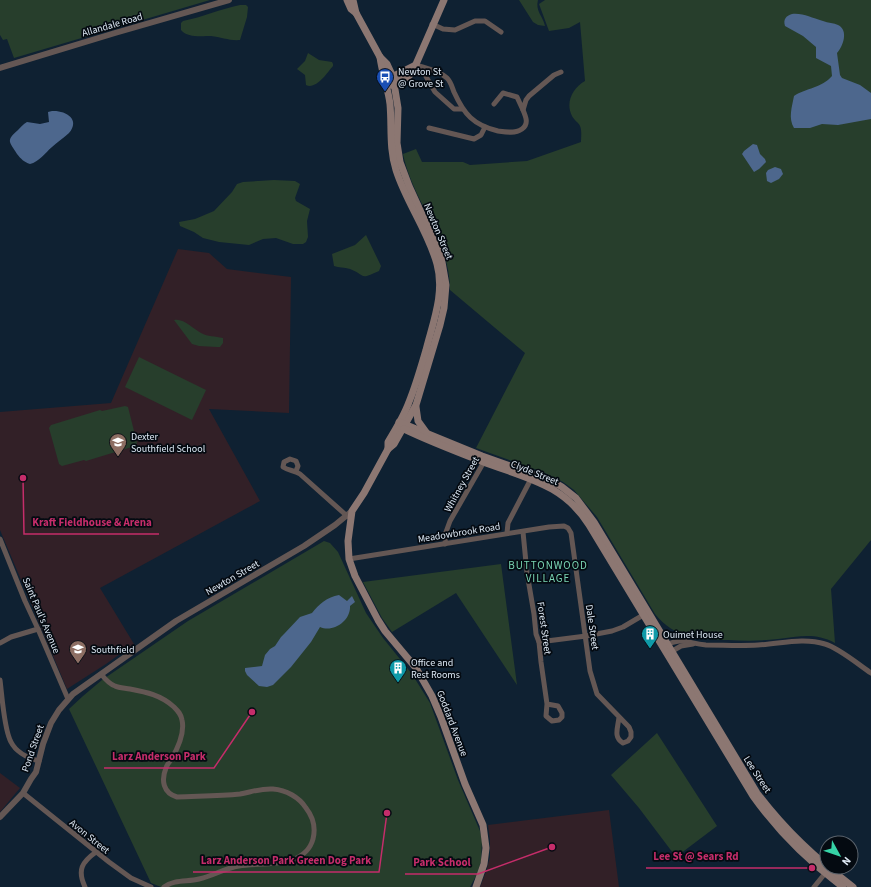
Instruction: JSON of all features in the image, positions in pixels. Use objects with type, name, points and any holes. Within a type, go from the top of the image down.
[{"type":"main road","points":[[346,0],[351,9],[356,13]]},
{"type":"main road","points":[[353,0],[356,13],[380,57],[381,66],[390,82],[409,76],[416,65],[432,24],[444,0]]},
{"type":"main road","name":"Newton Street","points":[[390,82],[398,108],[397,143],[400,162],[440,256],[446,285],[445,302],[440,325],[416,405],[401,425]]},
{"type":"main road","name":"Newton Street","points":[[349,514],[364,493],[388,449],[394,444],[412,394],[433,323],[438,300],[439,280],[435,257],[394,163],[390,142],[390,82]]},
{"type":"main road","points":[[416,405],[418,421],[427,434]]},
{"type":"main road","name":"Clyde Street","points":[[401,425],[427,434],[485,460]]},
{"type":"main road","name":"Clyde Street","points":[[401,425],[485,460],[533,476],[547,479],[562,487],[583,506],[594,522],[667,649]]},
{"type":"main road","name":"Goddard Avenue","points":[[349,514],[349,559],[354,576],[385,631],[416,668],[432,696],[444,724],[465,784],[483,825],[486,848],[485,859],[480,880],[476,887]]},
{"type":"main road","name":"Lee Street","points":[[667,649],[757,793],[794,838],[819,863]]},
{"type":"main road","name":"Lee Street","points":[[831,875],[843,887]]},
{"type":"main road","name":"Lee Street","points":[[834,875],[853,887]]},
{"type":"street","name":"Allandale Road","points":[[0,68],[229,0]]},
{"type":"street","points":[[432,24],[443,29],[455,30],[475,21],[485,21],[500,32]]},
{"type":"street","points":[[416,65],[424,73],[435,92],[454,109],[462,109]]},
{"type":"street","points":[[416,65],[444,75],[448,79],[462,109],[471,118],[485,127],[508,133],[520,130],[525,126],[527,122],[524,110],[517,97],[503,93],[494,104]]},
{"type":"street","points":[[524,110],[526,100],[529,96],[554,75],[561,72]]},
{"type":"street","points":[[429,128],[474,139],[481,135],[485,127]]},
{"type":"street","name":"Whitney Street","points":[[445,544],[446,532],[450,521],[485,460]]},
{"type":"street","points":[[296,471],[349,514]]},
{"type":"street","points":[[507,533],[508,523],[533,476]]},
{"type":"street","name":"Newton Street","points":[[66,701],[76,691],[176,621],[304,546],[349,514]]},
{"type":"street","name":"Meadowbrook Road","points":[[349,559],[549,527],[564,526],[570,530]]},
{"type":"street","name":"Dale Street","points":[[570,530],[590,671],[594,688],[597,694],[629,727],[631,737],[624,743],[617,738],[616,734],[619,717]]},
{"type":"street","name":"Forest Street","points":[[523,532],[527,573],[536,634],[539,642],[547,704]]},
{"type":"street","name":"Saint Paul's Avenue","points":[[0,539],[38,629],[66,701]]},
{"type":"street","points":[[539,642],[618,630],[646,614]]},
{"type":"street","points":[[0,643],[11,637],[38,629]]},
{"type":"street","points":[[667,649],[694,643],[757,645],[791,641],[810,641],[825,644],[833,648],[871,673]]},
{"type":"street","points":[[101,674],[110,684],[116,687],[157,695],[171,705],[180,714],[183,729],[181,737],[171,760],[166,767],[163,781],[165,789],[171,795],[177,797],[239,794],[273,789],[295,796],[305,806],[314,822],[312,843],[302,855],[275,863],[233,866],[225,868],[204,878],[177,881],[164,887]]},
{"type":"street","points":[[0,680],[11,742],[30,759],[39,761]]},
{"type":"street","name":"Pond Street","points":[[0,817],[23,793],[36,772],[51,723],[66,701]]},
{"type":"street","name":"Avon Street","points":[[23,793],[96,852],[131,878],[151,887]]},
{"type":"street","points":[[85,887],[81,873],[82,866],[86,860],[96,852]]},
{"type":"street","points":[[814,887],[824,875]]},
{"type":"shaded area","name":"Dexter Southfield School","points":[[178,249],[209,253],[227,269],[291,277],[289,413],[209,409],[260,501],[100,588],[134,644],[67,689],[0,530],[0,412],[111,403]]},
{"type":"shaded area","points":[[0,773],[20,788],[0,812]]},
{"type":"shaded area","points":[[609,810],[619,887],[480,887],[490,857],[488,825]]},
{"type":"green space","points":[[0,0],[210,0],[14,58],[7,39],[3,40],[0,35]]},
{"type":"green space","points":[[519,0],[538,0],[538,10],[545,26],[538,25],[533,22]]},
{"type":"green space","points":[[545,0],[871,0],[871,540],[831,589],[835,643],[813,636],[741,641],[698,638],[679,633],[662,622],[655,614],[597,517],[574,490],[563,482],[545,473],[476,448],[525,353],[450,290],[444,254],[438,237],[408,171],[403,154],[416,149],[422,162],[463,162],[470,165],[527,161],[581,142],[581,128],[572,116],[569,106],[571,96],[574,91],[585,81],[580,22],[569,28],[549,31],[539,4]]},
{"type":"green space","points":[[240,5],[246,5],[248,7],[247,17],[240,40],[191,35],[184,33],[181,30],[181,23],[183,21]]},
{"type":"green space","points":[[308,53],[319,60],[332,62],[333,64],[321,80],[310,86],[306,85],[305,75],[297,69],[305,61]]},
{"type":"green space","points":[[274,180],[295,181],[300,184],[295,198],[296,201],[310,209],[307,221],[308,237],[306,242],[303,244],[293,244],[276,238],[263,239],[249,245],[219,242],[203,238],[180,226],[179,222],[195,219],[214,211],[232,192],[237,184],[243,182]]},
{"type":"green space","points":[[366,235],[381,266],[379,271],[363,276],[350,269],[334,266],[332,254],[355,245]]},
{"type":"green space","points":[[174,320],[185,322],[198,331],[209,336],[223,338],[223,343],[220,347],[199,346],[192,344]]},
{"type":"green space","points":[[139,357],[206,390],[192,420],[125,387]]},
{"type":"green space","points":[[125,406],[128,407],[137,443],[135,446],[86,461],[84,460],[62,466],[59,464],[49,428],[51,425],[100,410],[102,411]]},
{"type":"green space","points":[[324,541],[330,543],[338,552],[366,613],[383,638],[412,674],[430,703],[458,780],[480,831],[482,841],[481,861],[477,874],[470,887],[161,887],[151,883],[69,709],[102,680],[188,621]]},
{"type":"green space","points":[[501,564],[517,685],[456,593],[392,632],[382,618],[363,582]]},
{"type":"green space","points":[[657,733],[717,826],[676,857],[639,808],[611,775]]},
{"type":"water","points":[[792,14],[804,15],[836,24],[841,27],[844,34],[844,39],[837,53],[840,75],[842,78],[860,85],[871,93],[871,119],[838,125],[822,124],[810,128],[794,128],[791,116],[794,96],[824,83],[832,76],[831,66],[816,58],[816,47],[803,36],[785,26],[784,21]]},
{"type":"water","points":[[48,112],[62,112],[70,116],[73,124],[72,128],[69,133],[39,159],[30,164],[18,156],[10,142],[10,139],[27,122],[40,124],[49,122]]},
{"type":"water","points":[[753,144],[757,145],[760,154],[766,162],[754,172],[742,154]]},
{"type":"water","points":[[775,167],[781,169],[783,174],[779,179],[771,183],[767,181],[766,173],[768,170]]},
{"type":"water","points":[[339,595],[347,601],[352,596],[355,602],[350,606],[348,616],[336,627],[320,627],[311,642],[291,667],[273,685],[267,687],[259,686],[247,675],[245,668],[262,666],[265,655],[275,646],[281,637],[300,617],[312,613],[324,601]]},
{"type":"place","name":"Newton St @ Grove St","points":[[385,92]]},
{"type":"place","name":"Dexter Southfield School","points":[[118,457]]},
{"type":"place","name":"Kraft Fieldhouse & Arena","points":[[23,478]]},
{"type":"place","name":"Ouimet House","points":[[650,649]]},
{"type":"place","name":"Southfield","points":[[78,664]]},
{"type":"place","name":"Office and Rest Rooms","points":[[398,683]]},
{"type":"place","name":"Larz Anderson Park","points":[[252,712]]},
{"type":"place","name":"Larz Anderson Park Green Dog Park","points":[[387,813]]},
{"type":"place","name":"Park School","points":[[552,847]]},
{"type":"place","name":"Lee St @ Sears Rd","points":[[812,868]]},
{"type":"district","name":"BUTTONWOOD VILLAGE","points":[[548,571]]}]
